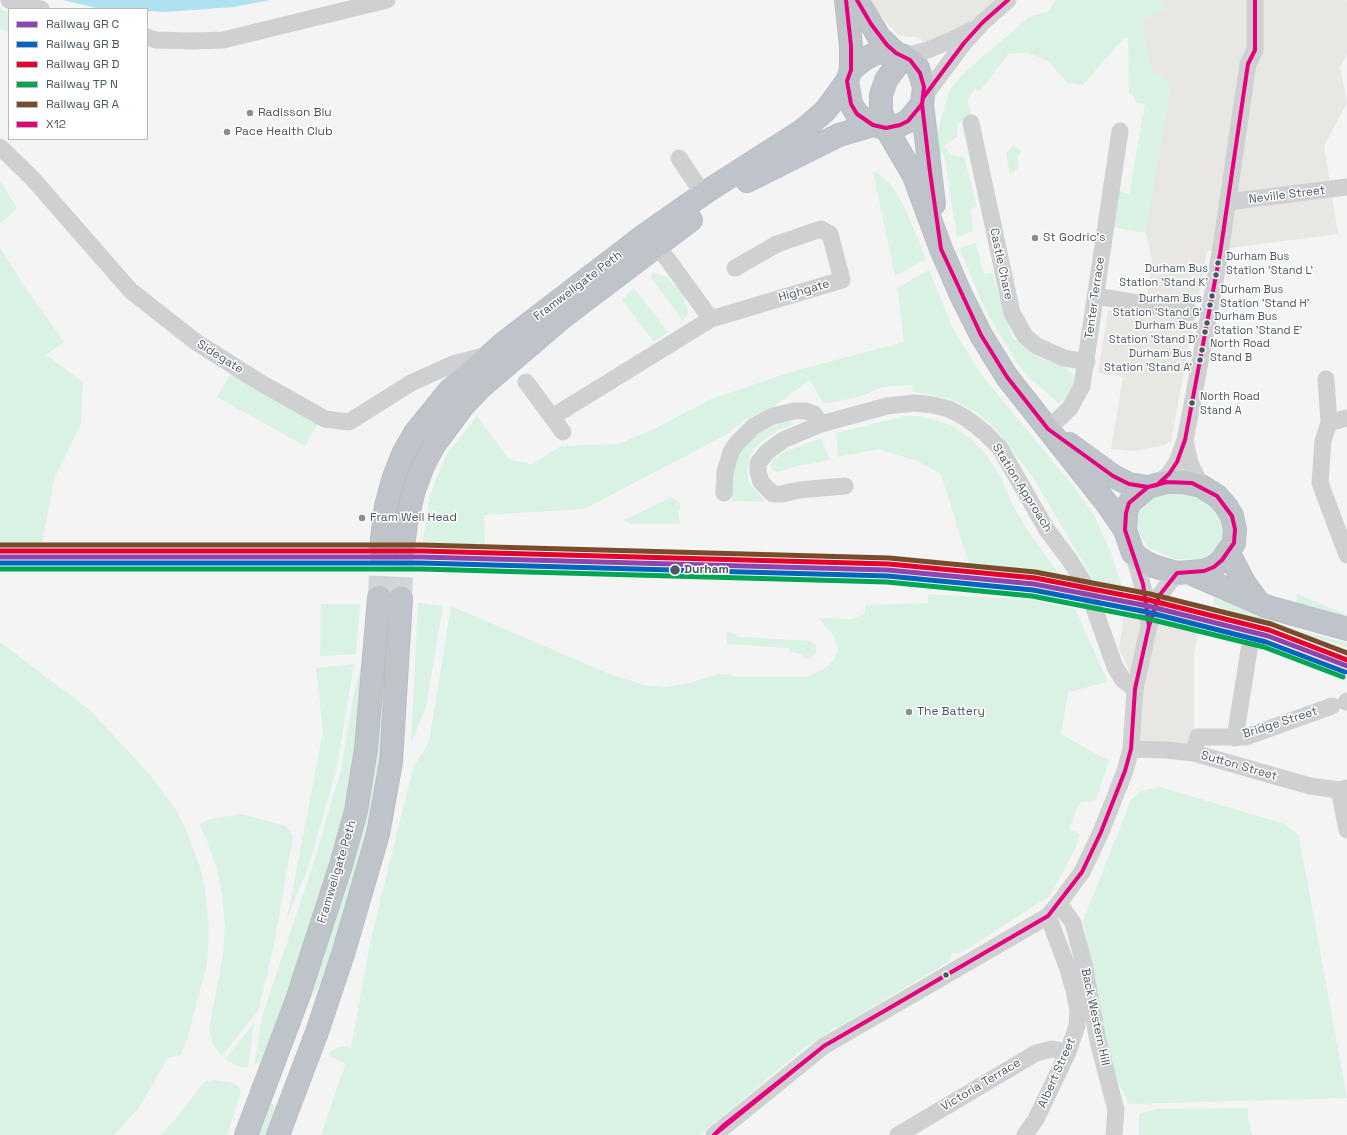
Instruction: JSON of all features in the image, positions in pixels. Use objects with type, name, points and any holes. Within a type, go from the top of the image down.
[{"type":"highway","points":[[846,0],[851,46],[849,75],[851,104],[857,114],[880,126],[914,176],[941,249],[961,295],[985,341],[1007,377],[1108,505],[1125,530],[1133,553],[1153,566],[1184,573],[1259,603],[1347,629]]},
{"type":"highway","points":[[857,0],[879,37],[900,55],[915,64],[920,73],[924,87],[923,101],[941,249]]},
{"type":"highway","name":"Framwellgate Peth","points":[[403,547],[406,522],[414,490],[423,466],[434,445],[463,406],[480,388],[703,194],[803,130],[826,110],[849,75],[863,60],[876,53],[888,52],[900,55]]},
{"type":"highway","points":[[880,126],[881,94],[886,80],[900,55]]},
{"type":"highway","name":"Framwellgate Peth","points":[[381,547],[386,506],[403,454],[416,433],[449,391],[491,354],[651,240],[755,176],[839,135],[880,126],[900,125],[908,121],[923,101]]},
{"type":"highway","points":[[1048,429],[1113,476],[1129,484],[1152,486]]},
{"type":"highway","points":[[1125,530],[1126,513],[1129,503],[1152,486],[1166,482],[1184,482],[1201,486],[1217,496],[1232,516],[1235,528],[1234,543],[1214,567],[1204,571],[1184,573]]},
{"type":"highway","points":[[1228,552],[1245,584],[1259,603]]},
{"type":"highway","name":"Framwellgate Peth","points":[[246,1135],[297,1000],[341,865],[356,811],[366,749],[378,598]]},
{"type":"highway","points":[[278,1135],[317,1032],[341,959],[378,834],[392,762],[401,599]]},
{"type":"street","points":[[9,0],[37,8]]},
{"type":"street","points":[[148,37],[156,40],[223,40],[386,0]]},
{"type":"street","points":[[923,101],[947,64],[983,22],[1008,0]]},
{"type":"street","points":[[1152,486],[1169,474],[1178,462],[1185,440],[1220,254],[1248,64],[1255,50],[1255,0]]},
{"type":"street","points":[[900,55],[918,54],[954,40],[983,22]]},
{"type":"street","name":"Castle Chare","points":[[971,123],[1012,313],[1025,336],[1037,346],[1064,358],[1086,362]]},
{"type":"street","name":"Tenter Terrace","points":[[1048,429],[1060,419],[1077,397],[1082,386],[1120,131]]},
{"type":"street","name":"Sidegate","points":[[0,147],[32,178],[131,291],[196,342],[325,419],[349,422],[418,380],[453,364],[491,354]]},
{"type":"street","points":[[679,158],[703,194]]},
{"type":"street","name":"Neville Street","points":[[1227,202],[1347,187]]},
{"type":"street","name":"Highgate","points":[[552,417],[711,320],[842,280],[830,234],[821,228],[777,244],[735,268]]},
{"type":"street","points":[[651,240],[711,320]]},
{"type":"street","points":[[1096,296],[1190,312]]},
{"type":"street","points":[[1326,379],[1329,423],[1323,441],[1320,483],[1341,524],[1347,554]]},
{"type":"street","points":[[526,382],[563,432]]},
{"type":"street","name":"Station Approach","points":[[845,486],[773,494],[761,482],[758,472],[758,463],[767,452],[783,440],[821,424],[866,411],[915,403],[933,405],[949,410],[966,418],[984,432],[1000,448],[1039,518],[1069,559],[1087,588],[1115,667],[1122,680],[1135,688]]},
{"type":"street","points":[[724,493],[727,463],[737,443],[745,433],[772,416],[794,411],[806,410],[814,414],[821,424]]},
{"type":"street","points":[[1329,423],[1347,418]]},
{"type":"street","points":[[1185,440],[1190,463],[1201,486]]},
{"type":"street","points":[[1133,553],[1145,594],[1148,626]]},
{"type":"street","points":[[714,1135],[824,1046],[1053,910],[1082,872],[1101,832],[1125,771],[1131,749],[1135,688],[1148,626],[1159,596],[1184,573]]},
{"type":"street","points":[[1235,738],[1249,650]]},
{"type":"street","name":"Bridge Street","points":[[1194,754],[1198,737],[1235,738],[1255,734],[1341,703]]},
{"type":"street","name":"Sutton Street","points":[[1131,749],[1166,750],[1194,754],[1310,786],[1343,789]]},
{"type":"street","points":[[1343,789],[1347,830]]},
{"type":"street","name":"Albert Street","points":[[1025,1135],[1036,1119],[1068,1052],[1077,1026],[1078,1011],[1053,910]]},
{"type":"street","name":"Back Western Hill","points":[[1053,910],[1073,923],[1084,964],[1098,1041],[1116,1110],[1114,1135]]},
{"type":"street","name":"Victoria Terrace","points":[[898,1135],[1036,1053],[1052,1049],[1068,1052]]},
{"type":"shaded area","points":[[871,0],[1008,0],[928,50],[920,38],[898,35],[875,10]]},
{"type":"shaded area","points":[[1105,0],[1346,0],[1347,3],[1347,54],[1340,67],[1347,103],[1324,146],[1338,234],[1207,251],[1171,441],[1164,445],[1133,451],[1111,449],[1123,377],[1098,373],[1108,310],[1145,315],[1152,260],[1146,233],[1149,86],[1128,37]]},
{"type":"shaded area","points":[[1126,598],[1201,613],[1194,655],[1194,726],[1198,737],[1194,753],[1131,749],[1131,675],[1119,649]]},
{"type":"green space","points":[[1055,0],[1161,0],[1166,9],[1142,20],[1152,72],[1165,77],[1171,88],[1146,233],[1121,229],[1106,224],[1118,191],[1129,194],[1145,104],[1136,103],[1134,97],[1129,93],[1128,37],[1122,40],[1083,85],[1067,83],[1048,61],[1028,53],[1008,54],[980,91],[975,88],[968,100],[971,115],[957,124],[957,137],[944,146],[951,155],[964,157],[977,207],[970,209],[973,231],[957,237],[944,154],[940,155],[937,149],[938,129],[950,89],[965,72],[1029,17],[1049,11]]},
{"type":"green space","points":[[0,9],[8,12],[8,32],[0,29]]},
{"type":"green space","points":[[1014,145],[1021,152],[1017,157],[1019,167],[1010,175],[1006,153]]},
{"type":"green space","points":[[873,172],[877,172],[892,186],[906,210],[926,259],[895,276]]},
{"type":"green space","points":[[0,181],[17,208],[0,224]]},
{"type":"green space","points":[[976,243],[984,274],[992,273],[1013,338],[1042,359],[1063,366],[1073,374],[1075,382],[1065,399],[1059,404],[1027,375],[1016,362],[985,309],[959,248]]},
{"type":"green space","points":[[0,248],[27,290],[64,342],[46,355],[83,382],[81,424],[54,479],[41,549],[0,549]]},
{"type":"green space","points":[[929,270],[953,329],[981,374],[1073,486],[1094,515],[1110,551],[1126,598],[1101,593],[1032,476],[996,429],[976,412],[951,399],[914,392],[911,385],[882,387],[865,395],[836,402],[823,403],[810,380],[773,407],[744,420],[726,435],[584,509],[484,515],[485,549],[422,548],[429,499],[436,479],[447,454],[477,416],[509,459],[532,464],[561,446],[619,444],[654,429],[709,400],[787,373],[904,342],[897,288]]},
{"type":"green space","points":[[654,273],[667,277],[682,293],[688,310],[687,316],[683,321],[650,276]]},
{"type":"green space","points":[[634,288],[668,332],[654,342],[622,300]]},
{"type":"green space","points":[[231,373],[318,424],[305,446],[217,397]]},
{"type":"green space","points":[[905,416],[920,416],[953,426],[971,439],[984,452],[1001,478],[1013,506],[1032,537],[1069,587],[1035,579],[969,573],[968,561],[941,474],[917,461],[879,449],[838,457],[836,433]]},
{"type":"green space","points":[[788,420],[794,424],[781,429],[762,441],[754,449],[749,459],[747,470],[748,479],[751,486],[764,499],[764,502],[732,501],[733,469],[739,455],[749,441],[761,432]]},
{"type":"green space","points":[[821,438],[830,460],[796,466],[778,472],[772,470],[771,465],[773,460],[782,453]]},
{"type":"green space","points":[[1185,494],[1205,501],[1219,512],[1225,526],[1224,539],[1212,555],[1197,560],[1175,559],[1148,547],[1140,535],[1136,519],[1144,506],[1158,495]]},
{"type":"green space","points":[[672,497],[680,504],[680,511],[678,509],[680,524],[630,524],[624,520]]},
{"type":"green space","points":[[928,594],[1033,600],[1075,609],[1108,682],[1068,692],[1061,734],[1109,761],[1095,801],[1081,802],[1078,806],[1069,829],[1080,834],[1075,849],[1050,896],[961,953],[952,953],[950,961],[837,1028],[833,1027],[830,1032],[803,1049],[700,1135],[321,1135],[345,1064],[328,1055],[333,1049],[343,1046],[351,1048],[370,943],[413,768],[429,742],[451,606],[607,673],[645,685],[665,687],[689,683],[717,674],[729,674],[736,677],[807,677],[824,669],[834,660],[838,651],[834,636],[818,618],[852,619],[865,614],[865,605],[928,603]]},
{"type":"green space","points":[[1215,594],[1285,627],[1347,643],[1347,647],[1278,628],[1213,605]]},
{"type":"green space","points":[[1297,594],[1347,615],[1347,617],[1296,603]]},
{"type":"green space","points":[[384,600],[391,600],[383,757],[374,809],[342,923],[319,986],[304,1009],[323,945]]},
{"type":"green space","points":[[418,603],[443,606],[426,707],[411,743]]},
{"type":"green space","points":[[321,604],[360,604],[356,654],[320,656]]},
{"type":"green space","points":[[726,631],[740,637],[811,641],[816,646],[816,653],[814,656],[806,659],[800,654],[790,652],[788,648],[727,644]]},
{"type":"green space","points":[[0,642],[91,711],[150,775],[175,808],[185,827],[200,867],[205,889],[209,929],[207,963],[190,1029],[181,1055],[168,1058],[139,1108],[114,1135],[0,1135]]},
{"type":"green space","points":[[354,664],[337,767],[308,868],[287,919],[323,731],[316,668]]},
{"type":"green space","points":[[361,666],[357,743],[348,797],[311,926],[263,1057],[254,1066],[263,1013],[313,865],[341,770],[353,697]]},
{"type":"green space","points":[[1160,787],[1285,824],[1299,836],[1347,1098],[1129,1104],[1111,1068],[1083,921],[1131,800],[1141,791]]},
{"type":"green space","points":[[242,814],[286,826],[293,836],[274,945],[258,1011],[222,1056],[213,1045],[209,1029],[223,955],[225,928],[222,895],[217,868],[200,824],[209,819]]},
{"type":"green space","points":[[254,1023],[248,1067],[240,1067],[225,1059]]},
{"type":"green space","points":[[213,1080],[230,1082],[238,1086],[241,1092],[227,1135],[160,1135],[174,1121],[204,1082]]},
{"type":"green space","points":[[270,1102],[275,1106],[266,1135],[255,1135]]},
{"type":"green space","points":[[1248,1108],[1248,1118],[1252,1135],[1139,1135],[1139,1114],[1157,1109]]},
{"type":"water","points":[[63,0],[270,0],[233,7],[165,12],[148,11],[148,8],[96,8]]},
{"type":"tunnel","points":[[379,598],[381,547]]},
{"type":"tunnel","points":[[401,599],[403,547]]},
{"type":"transit line","name":"X12","points":[[846,0],[851,46],[851,70],[847,81],[851,104],[857,114],[873,125],[886,128],[900,125],[908,121],[922,104],[924,87],[920,73],[910,60],[896,53],[887,45],[871,24],[857,0]]},
{"type":"transit line","name":"X12","points":[[1008,0],[983,22],[964,43],[923,98],[922,104],[930,172],[941,249],[981,335],[1007,377],[1048,429],[1113,476],[1129,484],[1148,487],[1157,485],[1169,474],[1177,462],[1185,440],[1220,254],[1248,64],[1255,50],[1255,0]]},
{"type":"transit line","name":"X12","points":[[1167,482],[1192,483],[1217,496],[1232,516],[1235,529],[1234,543],[1222,560],[1214,567],[1204,571],[1177,573],[1159,596],[1149,626],[1143,584],[1125,530],[1126,513],[1129,503],[1148,487],[1167,482]]},
{"type":"transit line","points":[[0,545],[421,545],[889,558],[1035,572],[1150,594],[1271,624],[1347,653]]},
{"type":"transit line","points":[[0,551],[421,551],[889,564],[1035,578],[1149,600],[1269,630],[1347,660]]},
{"type":"transit line","points":[[0,557],[421,557],[888,570],[1034,584],[1148,606],[1268,636],[1347,666]]},
{"type":"transit line","points":[[0,563],[421,563],[888,576],[1033,590],[1147,612],[1266,642],[1345,672]]},
{"type":"transit line","points":[[0,569],[421,569],[887,582],[1032,596],[1145,618],[1264,647],[1343,677]]},
{"type":"transit line","name":"X12","points":[[1125,771],[1131,749],[1135,689],[1149,626]]},
{"type":"transit line","name":"X12","points":[[1101,832],[1125,771]]},
{"type":"transit line","name":"X12","points":[[1101,832],[1125,771]]},
{"type":"transit line","name":"X12","points":[[1048,916],[1082,872],[1101,832]]},
{"type":"transit line","name":"X12","points":[[824,1046],[1048,916]]},
{"type":"transit line","name":"X12","points":[[824,1046],[1048,916]]},
{"type":"transit line","name":"X12","points":[[824,1046],[714,1135],[724,1125],[824,1046]]},
{"type":"place","name":"Radisson Blu","points":[[250,113]]},
{"type":"place","name":"Pace Health Club","points":[[227,132]]},
{"type":"place","name":"St Godric's","points":[[1035,238]]},
{"type":"place","name":"Durham Bus Station 'Stand L'","points":[[1218,263]]},
{"type":"place","name":"Durham Bus Station 'Stand K'","points":[[1216,275]]},
{"type":"place","name":"Durham Bus Station 'Stand H'","points":[[1212,296]]},
{"type":"place","name":"Durham Bus Station 'Stand G'","points":[[1210,305]]},
{"type":"place","name":"Durham Bus Station 'Stand E'","points":[[1207,323]]},
{"type":"place","name":"Durham Bus Station 'Stand D'","points":[[1205,332]]},
{"type":"place","name":"North Road Stand B","points":[[1202,350]]},
{"type":"place","name":"Durham Bus Station 'Stand A'","points":[[1200,360]]},
{"type":"place","name":"North Road Stand A","points":[[1192,403]]},
{"type":"place","name":"Fram Well Head","points":[[362,518]]},
{"type":"place","name":"Durham","points":[[675,570]]},
{"type":"place","name":"The Battery","points":[[909,712]]}]
